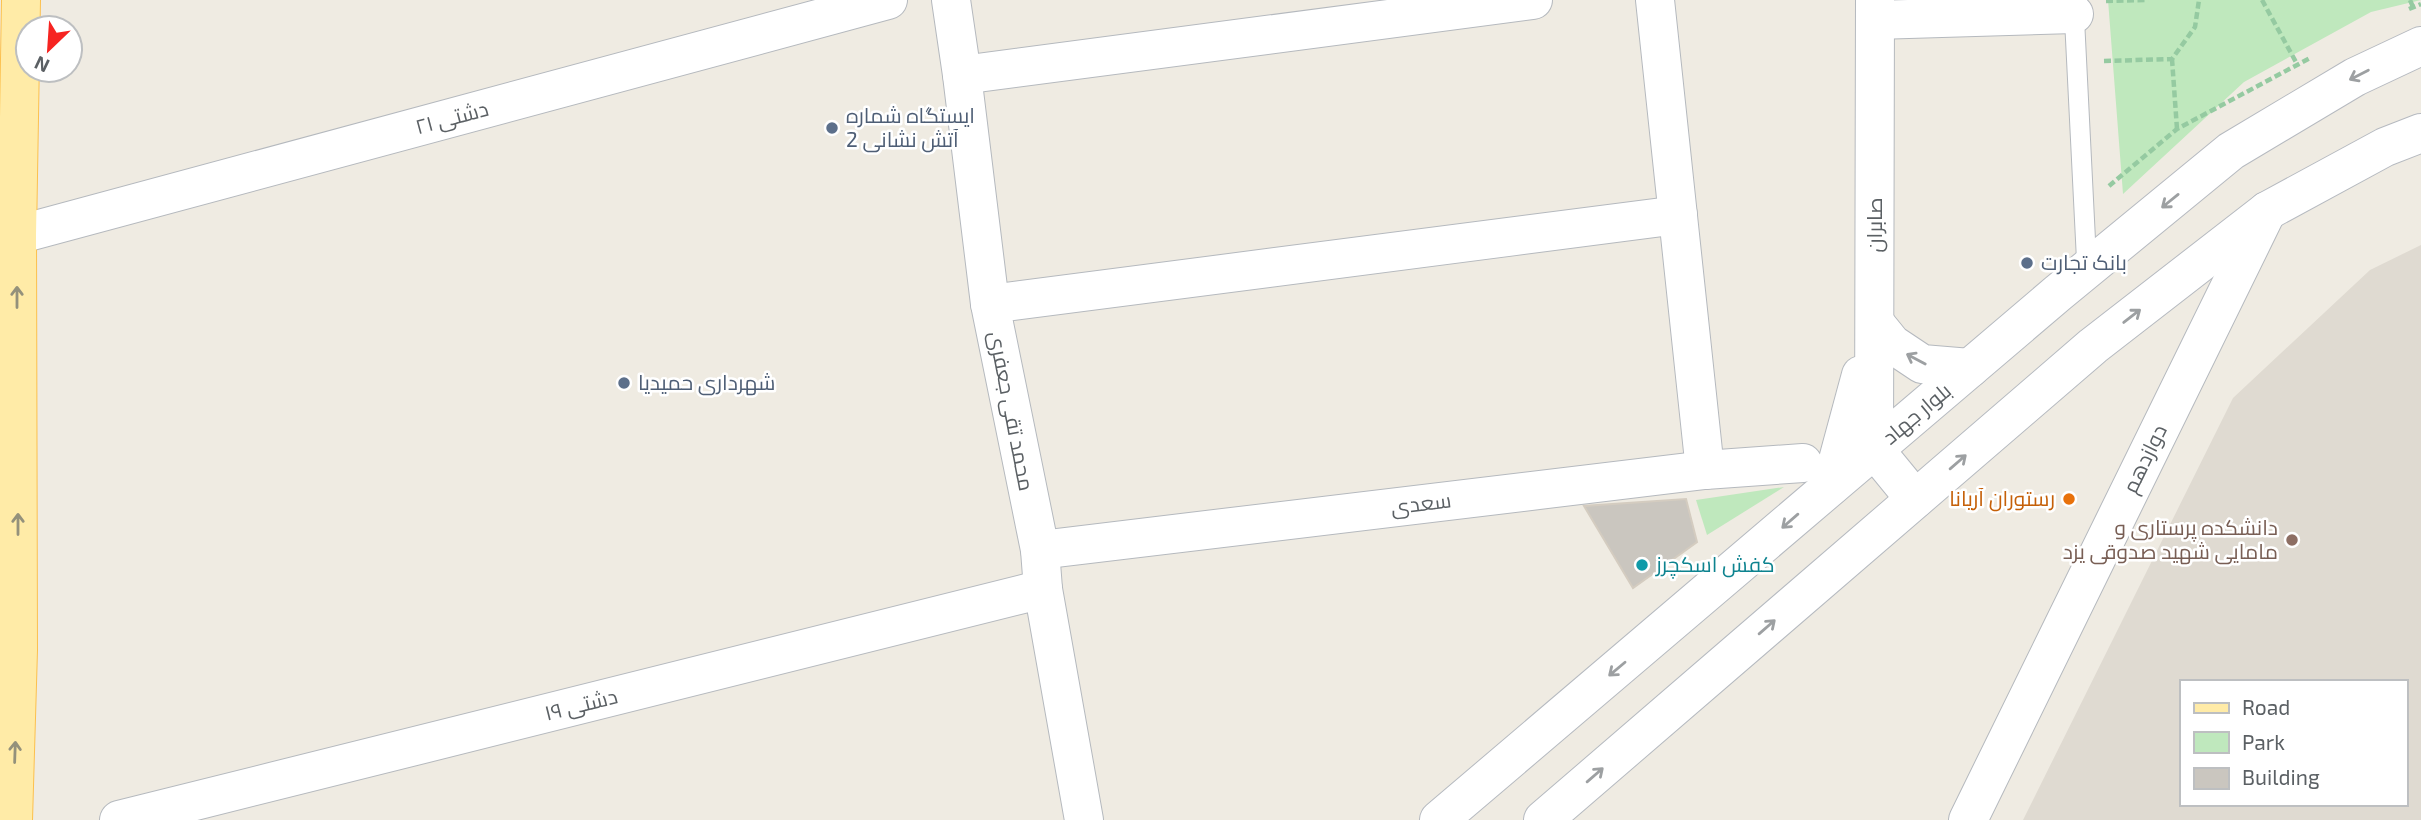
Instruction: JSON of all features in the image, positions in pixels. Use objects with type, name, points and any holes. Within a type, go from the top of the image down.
[{"type":"main road","points":[[13,820],[9,650],[22,0]]},
{"type":"street","name":"دشتی ۲۱","points":[[17,235],[888,0]]},
{"type":"street","name":"محمد تقی جعفری","points":[[951,0],[990,304],[1040,550],[1043,589],[1084,820]]},
{"type":"street","points":[[962,75],[1533,0]]},
{"type":"street","points":[[1655,0],[1706,470]]},
{"type":"street","points":[[1875,10],[2074,7]]},
{"type":"street","name":"صابران","points":[[1874,449],[1875,10]]},
{"type":"street","name":"بلوار جهاد","points":[[1439,820],[1817,475],[1874,449],[2231,151],[2355,77],[2421,46]]},
{"type":"street","points":[[1543,820],[2093,346],[2267,211],[2385,148],[2421,133]]},
{"type":"street","name":"دوازدهم","points":[[1968,820],[2267,211]]},
{"type":"street","points":[[990,304],[1678,215]]},
{"type":"street","points":[[1875,323],[1892,344],[1922,364],[1970,368]]},
{"type":"street","points":[[1817,475],[1875,323]]},
{"type":"street","points":[[1874,449],[1915,499]]},
{"type":"street","name":"سعدی","points":[[1040,550],[1706,470],[1817,475]]},
{"type":"street","name":"دشتی ۱۹","points":[[119,820],[1043,589]]},
{"type":"lane","points":[[2074,7],[2087,270]]},
{"type":"path","points":[[2177,129],[2172,59],[2195,27],[2199,0]]},
{"type":"path","points":[[2262,0],[2297,64]]},
{"type":"path","points":[[2410,0],[2413,7]]},
{"type":"path","points":[[2077,61],[2172,59]]},
{"type":"shaded area","name":"دانشکده پرستاری و مامایی شهید صدوقی یزد","points":[[2421,245],[2421,820],[2023,820],[2233,398],[2370,270]]},
{"type":"green space","points":[[2108,0],[2421,0],[2371,12],[2244,82],[2123,194]]},
{"type":"green space","points":[[1784,487],[1707,535],[1696,500]]},
{"type":"building","name":"کفش اسکچرز","points":[[1686,499],[1697,542],[1633,588],[1584,506]]},
{"type":"place","name":"ایستگاه شماره 2 آتش نشانی","points":[[832,128]]},
{"type":"place","name":"بانک تجارت","points":[[2027,263]]},
{"type":"place","name":"شهرداری حمیدیا","points":[[624,383]]},
{"type":"place","name":"رستوران آریانا","points":[[2069,499]]},
{"type":"place","name":"دانشکده پرستاری و مامایی شهید صدوقی یزد","points":[[2292,540]]},
{"type":"place","name":"کفش اسکچرز","points":[[1642,565]]}]
